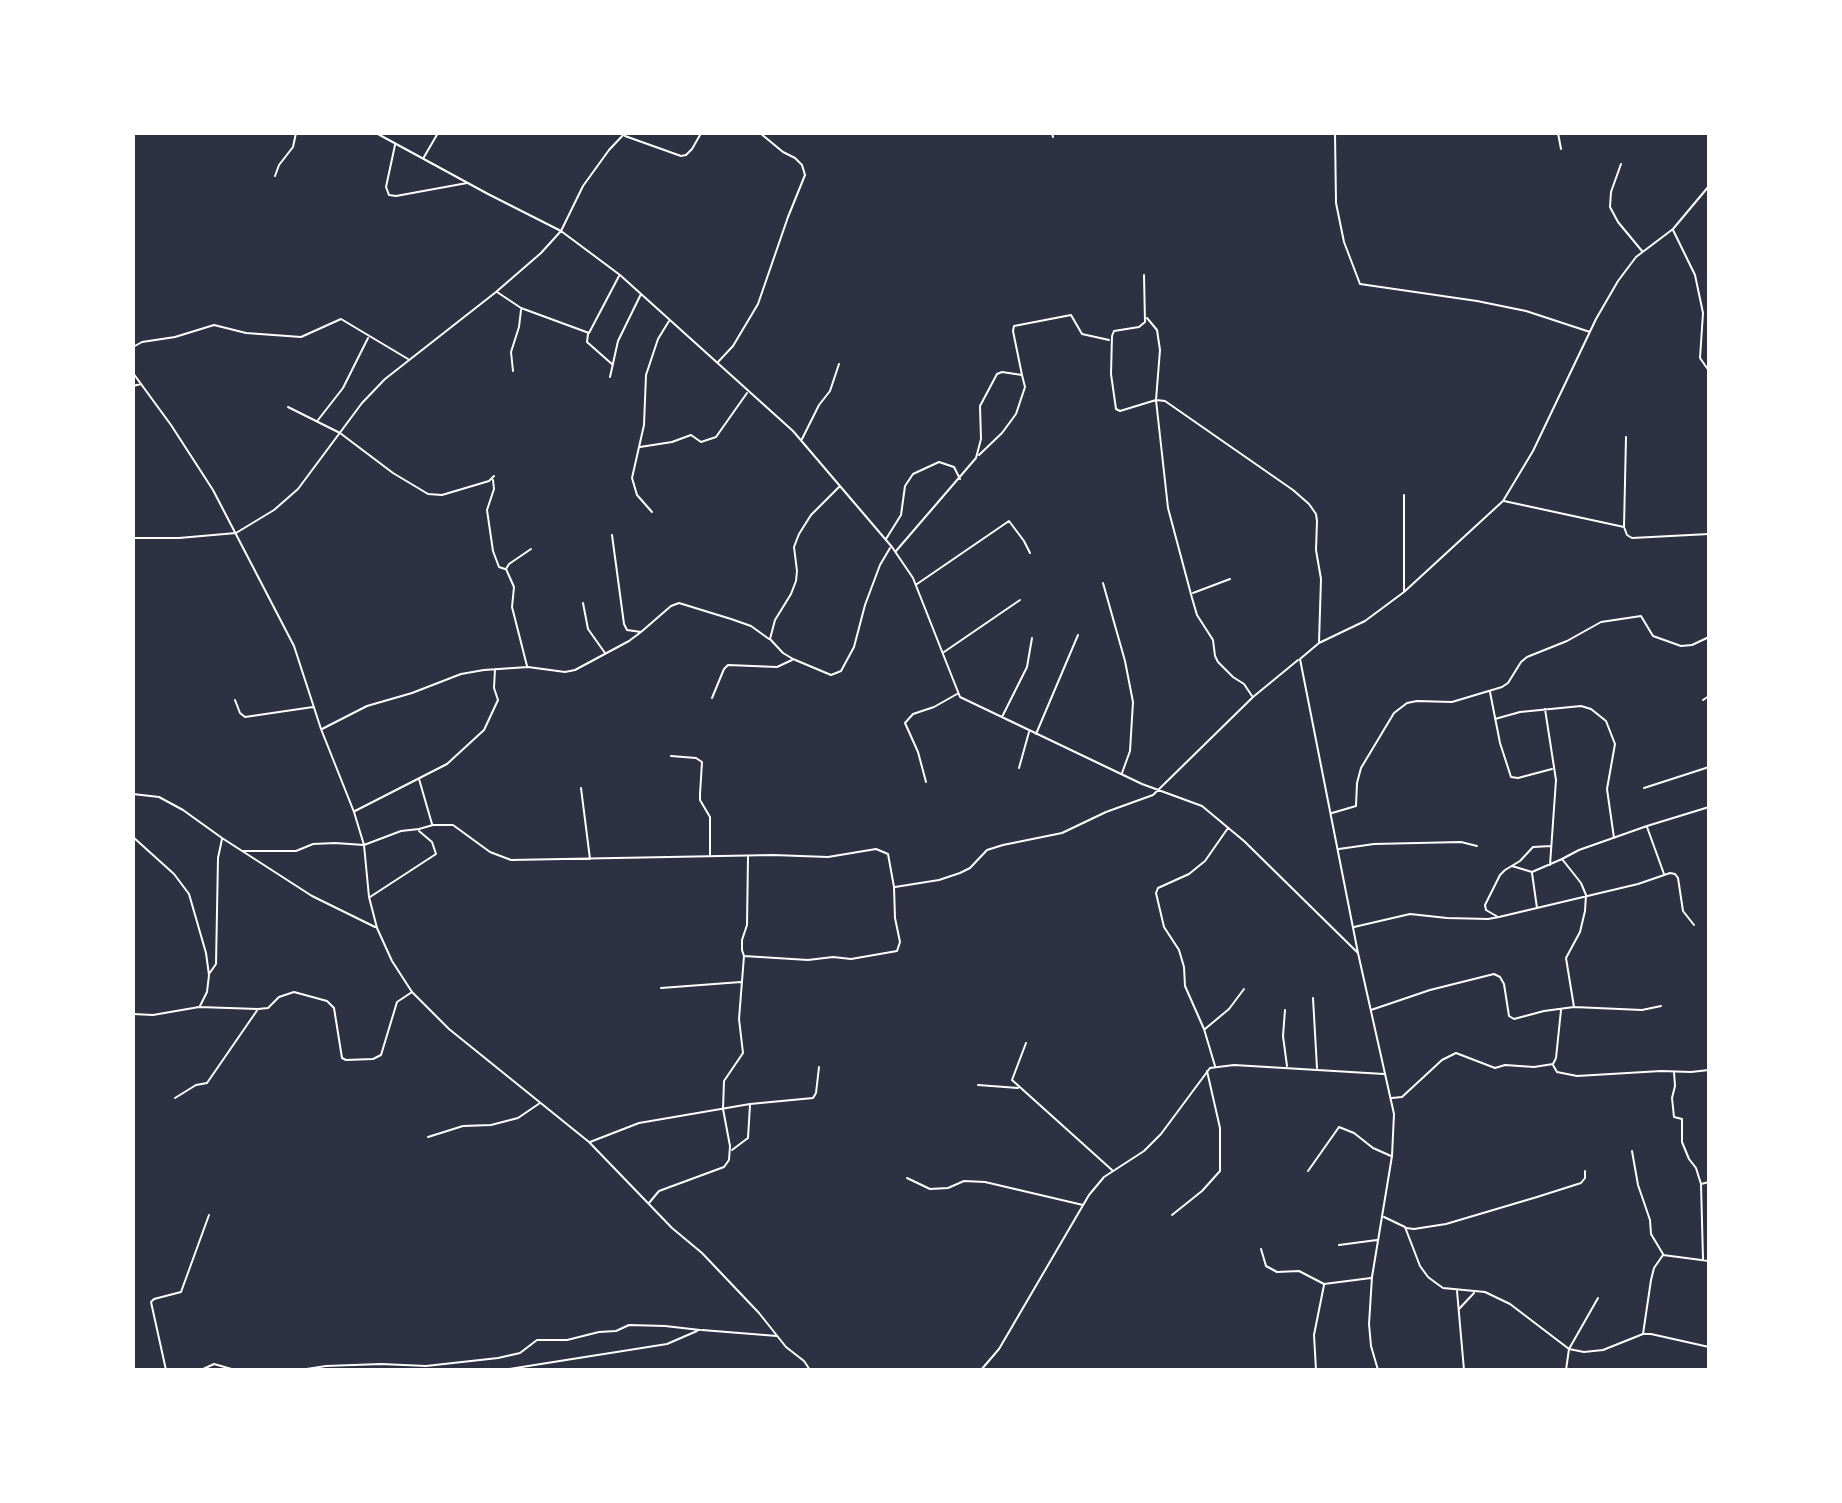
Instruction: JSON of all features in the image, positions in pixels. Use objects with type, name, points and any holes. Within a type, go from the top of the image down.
[{"type":"street","points":[[275,176],[279,165],[293,147],[296,133]]},
{"type":"street","points":[[376,133],[561,231],[620,275],[801,440],[896,552],[916,585],[957,694],[967,702],[1029,732],[1159,791],[1202,806],[1229,827],[1358,953]]},
{"type":"street","points":[[424,158],[438,133]]},
{"type":"street","points":[[718,363],[733,346],[758,304],[805,175],[802,165],[760,133]]},
{"type":"street","points":[[1335,133],[1336,203],[1344,242],[1360,284],[1467,299],[1526,311],[1590,332]]},
{"type":"street","points":[[1440,133],[1452,133]]},
{"type":"street","points":[[1558,133],[1561,149]]},
{"type":"street","points":[[133,538],[179,538],[236,533],[274,510],[298,489],[362,403],[385,379],[541,253],[561,231],[583,186],[609,150],[625,134],[681,156],[692,149],[700,135]]},
{"type":"street","points":[[396,143],[386,187],[389,195],[468,183]]},
{"type":"street","points":[[1621,164],[1611,192],[1610,207],[1618,222],[1642,251]]},
{"type":"street","points":[[894,887],[939,880],[960,873],[987,850],[1062,833],[1159,791],[1282,671],[1319,643],[1365,621],[1405,592],[1503,501],[1532,451],[1618,281],[1642,251],[1673,229],[1709,186]]},
{"type":"street","points":[[1673,229],[1695,275],[1703,320],[1700,358],[1709,371]]},
{"type":"street","points":[[613,365],[587,342],[589,333],[620,275]]},
{"type":"street","points":[[1144,275],[1146,315],[1142,326],[1114,331],[1111,341],[1111,374],[1116,410],[1156,400],[1165,401],[1293,490],[1316,514],[1316,550],[1321,579],[1319,643]]},
{"type":"street","points":[[496,292],[521,309],[589,333]]},
{"type":"street","points":[[610,377],[618,341],[641,294]]},
{"type":"street","points":[[513,371],[511,352],[519,327],[521,309]]},
{"type":"street","points":[[896,552],[933,506],[1002,433],[1016,414],[1025,387],[1014,326],[1071,315],[1082,334],[1111,341]]},
{"type":"street","points":[[1146,315],[1157,330],[1159,339],[1156,400],[1168,508],[1198,615],[1213,640],[1218,662],[1244,684],[1253,697]]},
{"type":"street","points":[[133,347],[142,342],[175,337],[214,325],[246,333],[291,337],[311,334],[341,319],[409,360]]},
{"type":"street","points":[[1703,320],[1709,319]]},
{"type":"street","points":[[652,512],[637,495],[633,484],[634,466],[644,425],[646,375],[658,339],[670,320]]},
{"type":"street","points":[[317,421],[343,388],[368,337]]},
{"type":"street","points":[[801,440],[819,405],[830,391],[839,364]]},
{"type":"street","points":[[976,458],[981,439],[980,406],[997,374],[1002,372],[1023,375]]},
{"type":"street","points":[[133,373],[194,458],[294,646],[364,845],[369,897],[377,928],[392,961],[412,992],[449,1029],[589,1142],[673,1228],[702,1253],[810,1370]]},
{"type":"street","points":[[133,386],[142,384]]},
{"type":"street","points":[[639,447],[672,442],[691,435],[701,442],[716,437],[749,391]]},
{"type":"street","points":[[288,407],[340,433],[393,473],[428,494],[442,495],[493,477],[494,489],[487,514],[497,564],[506,569]]},
{"type":"street","points":[[1626,437],[1624,527],[1627,535],[1632,538],[1709,534]]},
{"type":"street","points":[[886,540],[901,515],[905,485],[913,474],[939,462],[954,467],[960,479]]},
{"type":"street","points":[[770,639],[775,620],[796,581],[794,547],[799,534],[811,515],[841,485]]},
{"type":"street","points":[[1404,495],[1405,592]]},
{"type":"street","points":[[1503,501],[1624,527]]},
{"type":"street","points":[[916,585],[1009,522],[1030,553]]},
{"type":"street","points":[[612,535],[624,624],[629,632],[641,632]]},
{"type":"street","points":[[321,729],[367,706],[412,693],[461,674],[528,667],[565,672],[606,654],[641,632],[671,606],[679,603],[751,626],[770,639],[783,653],[831,675],[841,671],[855,647],[865,605],[880,565],[892,547]]},
{"type":"street","points":[[506,569],[531,549]]},
{"type":"street","points":[[506,569],[514,587],[512,607],[528,667]]},
{"type":"street","points":[[1192,593],[1230,579]]},
{"type":"street","points":[[1103,583],[1125,661],[1133,702],[1130,751],[1122,774]]},
{"type":"street","points":[[943,652],[1020,600]]},
{"type":"street","points":[[583,603],[589,629],[606,654]]},
{"type":"street","points":[[1331,814],[1356,806],[1361,768],[1399,707],[1417,701],[1452,702],[1490,691],[1508,683],[1527,657],[1567,641],[1601,622],[1641,616],[1653,636],[1681,646],[1692,645],[1709,637]]},
{"type":"street","points":[[1036,735],[1078,635]]},
{"type":"street","points":[[1002,718],[1027,667],[1032,638]]},
{"type":"street","points":[[712,698],[724,669],[728,666],[777,667],[793,659]]},
{"type":"street","points":[[1300,659],[1358,953],[1394,1114],[1392,1156],[1372,1278],[1369,1324],[1371,1346],[1378,1370]]},
{"type":"street","points":[[354,812],[447,764],[486,726],[498,700],[494,688],[495,670]]},
{"type":"street","points":[[1490,691],[1500,743],[1511,777],[1518,778],[1554,769]]},
{"type":"street","points":[[926,782],[918,752],[905,723],[913,714],[934,707],[957,694]]},
{"type":"street","points":[[1703,700],[1709,696]]},
{"type":"street","points":[[235,700],[240,713],[245,717],[314,707]]},
{"type":"street","points":[[1495,719],[1545,708],[1586,707],[1606,721],[1615,744],[1607,789],[1614,839]]},
{"type":"street","points":[[1545,708],[1556,780],[1550,865]]},
{"type":"street","points":[[1019,768],[1029,732]]},
{"type":"street","points":[[671,756],[696,758],[702,762],[699,794],[710,817],[710,856]]},
{"type":"street","points":[[1644,788],[1709,767]]},
{"type":"street","points":[[419,778],[433,825]]},
{"type":"street","points":[[581,788],[590,860]]},
{"type":"street","points":[[133,794],[159,797],[183,810],[312,896],[377,928]]},
{"type":"street","points":[[1511,865],[1532,872],[1579,850],[1709,807]]},
{"type":"street","points":[[242,851],[296,851],[313,844],[364,845],[401,831],[433,825],[453,825],[476,844],[498,857],[510,860],[559,857],[590,860],[710,856],[828,857],[867,850],[883,850],[888,854],[900,942],[897,951],[851,959],[833,957],[808,960],[744,956]]},
{"type":"street","points":[[1647,826],[1664,874]]},
{"type":"street","points":[[1215,1066],[1204,1029],[1185,986],[1184,967],[1179,950],[1164,927],[1156,893],[1158,888],[1189,874],[1205,861],[1229,827]]},
{"type":"street","points":[[369,897],[436,854],[432,842],[417,830]]},
{"type":"street","points":[[133,837],[174,874],[189,894],[206,953],[209,975],[207,992],[199,1007]]},
{"type":"street","points":[[209,975],[216,964],[218,858],[222,838]]},
{"type":"street","points":[[1338,849],[1374,844],[1461,842],[1477,846]]},
{"type":"street","points":[[1499,917],[1486,910],[1485,905],[1500,875],[1520,861],[1533,847],[1551,846]]},
{"type":"street","points":[[649,1203],[659,1191],[724,1167],[729,1160],[723,1109],[724,1081],[743,1054],[739,1019],[744,956],[741,950],[747,925],[748,856]]},
{"type":"street","points":[[1562,859],[1581,883],[1586,895],[1580,932],[1566,958],[1574,1007]]},
{"type":"street","points":[[1532,872],[1537,908]]},
{"type":"street","points":[[1353,927],[1410,914],[1488,919],[1638,884],[1664,874],[1675,874],[1678,878],[1683,911],[1694,925]]},
{"type":"street","points":[[133,938],[133,954]]},
{"type":"street","points":[[1371,1010],[1430,990],[1494,974],[1500,977],[1504,984],[1510,1019],[1574,1007],[1642,1010],[1661,1006]]},
{"type":"street","points":[[661,988],[742,982]]},
{"type":"street","points":[[1204,1029],[1229,1009],[1244,989]]},
{"type":"street","points":[[133,1014],[144,1016],[199,1007],[258,1009],[268,1007],[279,997],[294,992],[327,1001],[334,1008],[342,1058],[373,1059],[380,1055],[397,1002],[412,992]]},
{"type":"street","points":[[1313,998],[1317,1070]]},
{"type":"street","points":[[176,1098],[207,1083],[258,1009]]},
{"type":"street","points":[[1391,1098],[1402,1097],[1442,1060],[1456,1053],[1495,1068],[1505,1065],[1534,1067],[1553,1063],[1556,1058],[1561,1009]]},
{"type":"street","points":[[1285,1010],[1283,1036],[1287,1067]]},
{"type":"street","points":[[1026,1043],[1012,1080],[1113,1170]]},
{"type":"street","points":[[1553,1063],[1557,1072],[1577,1076],[1709,1070]]},
{"type":"street","points":[[981,1370],[999,1349],[1083,1205],[1104,1177],[1144,1151],[1161,1134],[1207,1070],[1215,1066],[1287,1067],[1385,1074]]},
{"type":"street","points":[[589,1142],[639,1123],[750,1104],[813,1098],[819,1067]]},
{"type":"street","points":[[1172,1215],[1202,1191],[1220,1171],[1220,1128],[1207,1070]]},
{"type":"street","points":[[1674,1072],[1674,1117],[1682,1119],[1682,1142],[1701,1184],[1703,1261]]},
{"type":"street","points":[[978,1085],[1019,1088]]},
{"type":"street","points":[[428,1138],[463,1126],[491,1125],[518,1118],[541,1103]]},
{"type":"street","points":[[730,1151],[748,1138],[750,1104]]},
{"type":"street","points":[[1308,1171],[1339,1127],[1354,1133],[1373,1148],[1392,1156]]},
{"type":"street","points":[[1632,1151],[1638,1185],[1650,1220],[1651,1234],[1663,1255]]},
{"type":"street","points":[[1382,1216],[1415,1229],[1446,1224],[1581,1183],[1586,1178],[1585,1171]]},
{"type":"street","points":[[907,1178],[930,1189],[948,1188],[964,1181],[998,1184],[1083,1205]]},
{"type":"street","points":[[1701,1184],[1709,1182]]},
{"type":"street","points":[[166,1370],[151,1302],[181,1292],[209,1215]]},
{"type":"street","points":[[1405,1227],[1420,1266],[1428,1277],[1443,1288],[1485,1292],[1510,1304],[1569,1349],[1584,1352],[1603,1350],[1643,1334],[1663,1335],[1709,1347]]},
{"type":"street","points":[[1339,1245],[1378,1240]]},
{"type":"street","points":[[1261,1249],[1269,1269],[1277,1272],[1299,1271],[1324,1284],[1372,1278]]},
{"type":"street","points":[[1663,1255],[1709,1261]]},
{"type":"street","points":[[1643,1334],[1654,1268],[1663,1255]]},
{"type":"street","points":[[1316,1370],[1314,1335],[1324,1284]]},
{"type":"street","points":[[1457,1290],[1464,1370]]},
{"type":"street","points":[[1458,1310],[1475,1291]]},
{"type":"street","points":[[1566,1370],[1569,1349],[1598,1298]]},
{"type":"street","points":[[300,1370],[381,1364],[426,1366],[498,1358],[520,1353],[537,1340],[567,1340],[616,1331],[629,1325],[777,1336]]},
{"type":"street","points":[[503,1370],[667,1344],[700,1330]]},
{"type":"street","points":[[201,1370],[214,1364],[235,1370]]}]
